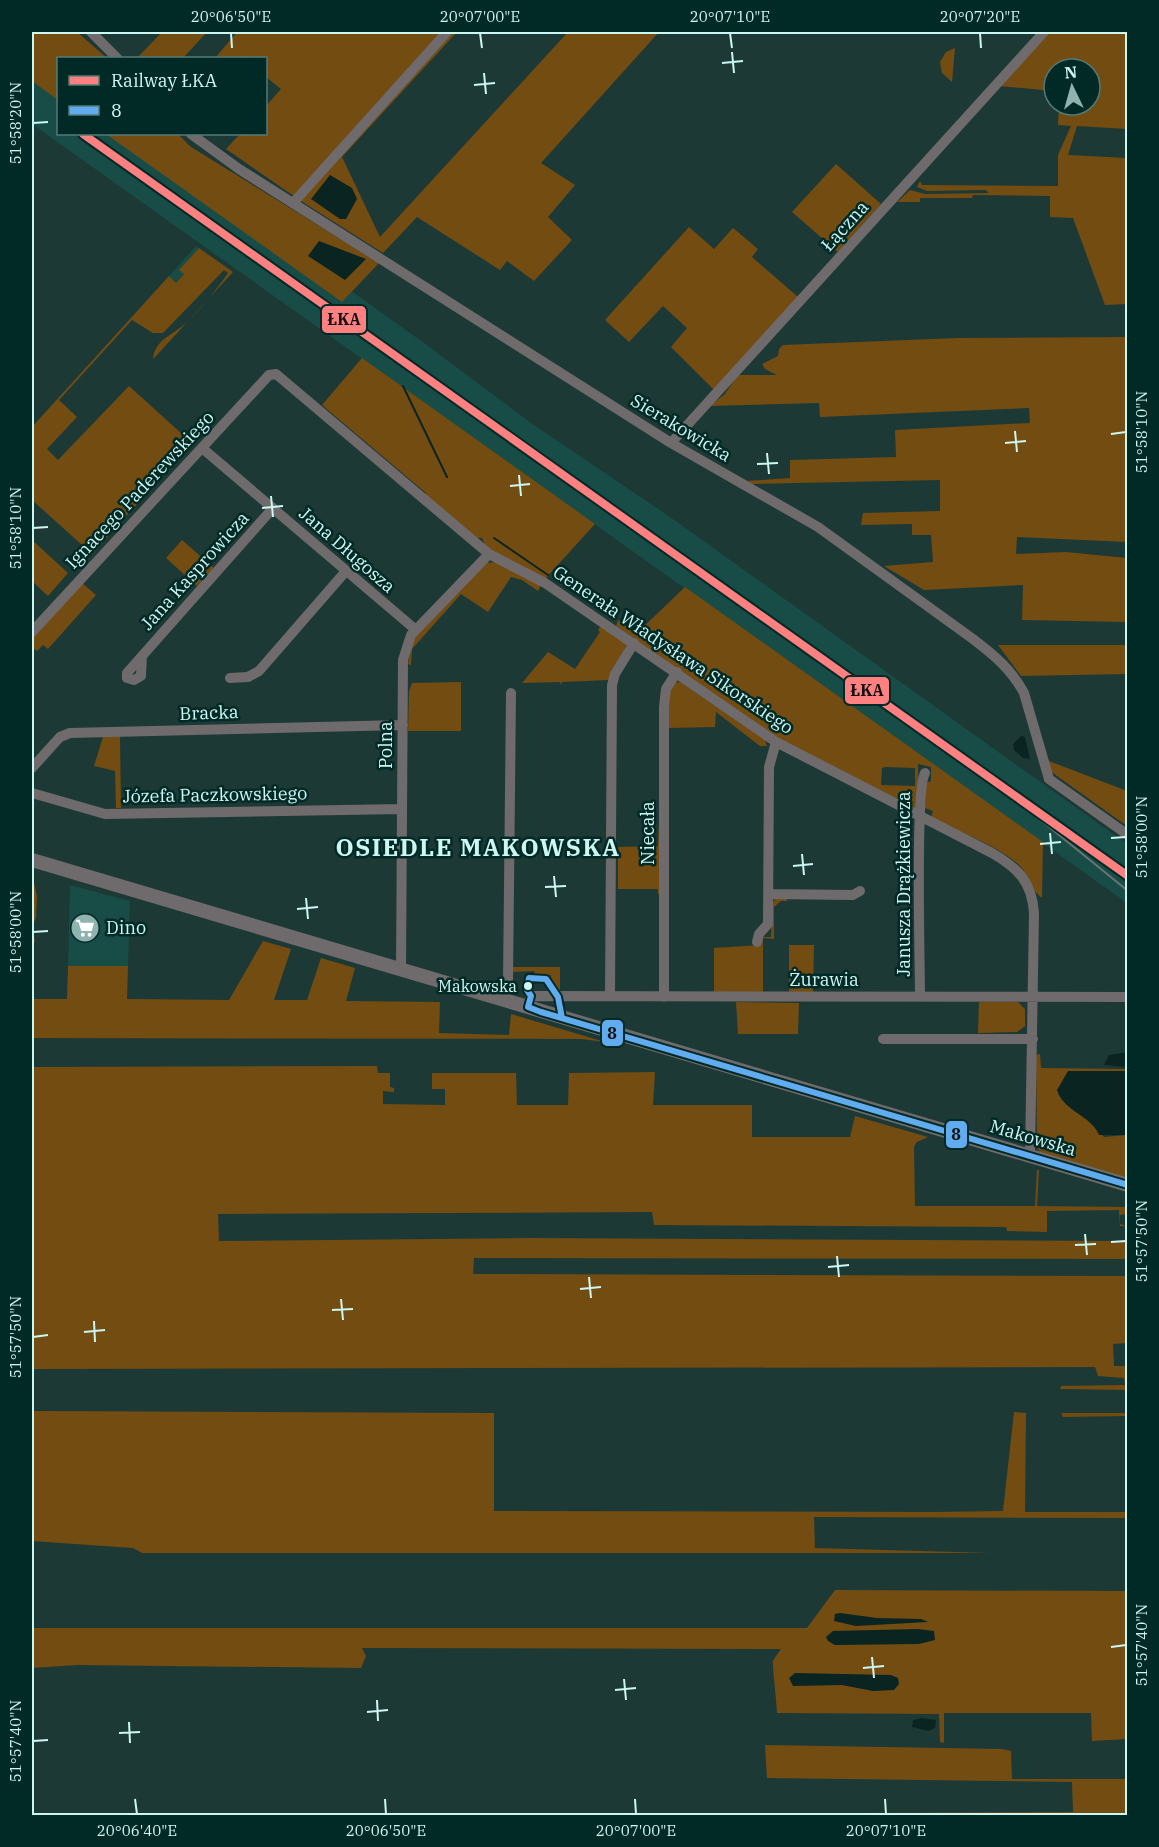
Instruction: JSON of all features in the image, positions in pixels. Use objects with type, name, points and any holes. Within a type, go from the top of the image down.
[{"type":"street","points":[[91,32],[116,57]]},
{"type":"street","points":[[293,203],[447,32]]},
{"type":"street","name":"Łączna","points":[[671,443],[1044,32]]},
{"type":"street","name":"Sierakowicka","points":[[192,135],[239,169],[671,443],[818,527],[996,657],[1024,693],[1050,778],[1128,835]]},
{"type":"street","name":"Ignacego Paderewskiego","points":[[32,632],[269,375],[276,374]]},
{"type":"street","name":"Generała Władysława Sikorskiego","points":[[276,374],[489,554],[545,583],[776,742],[1008,862],[1024,878],[1031,892],[1034,912],[1030,1156]]},
{"type":"street","name":"Jana Długosza","points":[[202,448],[416,630]]},
{"type":"street","name":"Jana Kasprowicza","points":[[142,656],[273,508]]},
{"type":"street","name":"Polna","points":[[401,969],[403,660],[408,641],[416,630],[489,554]]},
{"type":"street","points":[[230,678],[248,677],[259,671],[346,571]]},
{"type":"street","points":[[610,996],[612,685],[615,674],[634,643]]},
{"type":"street","name":"Niecała","points":[[664,997],[664,707],[666,689],[677,672]]},
{"type":"street","points":[[504,1000],[508,983],[511,693]]},
{"type":"street","name":"Bracka","points":[[32,768],[60,737],[70,733],[403,725]]},
{"type":"street","points":[[757,942],[759,934],[768,926],[769,767],[776,742]]},
{"type":"street","name":"Janusza Drążkiewicza","points":[[920,996],[920,816],[921,782],[925,773]]},
{"type":"street","name":"Józefa Paczkowskiego","points":[[32,793],[105,814],[402,809]]},
{"type":"street","name":"Makowska","points":[[32,860],[1128,1185]]},
{"type":"street","points":[[769,894],[853,895],[860,891]]},
{"type":"street","name":"Żurawia","points":[[528,1007],[531,996],[1128,997]]},
{"type":"street","points":[[883,1039],[1033,1039]]},
{"type":"shaded area","points":[[32,32],[77,32],[106,57],[57,57],[57,99],[32,81]]},
{"type":"shaded area","points":[[162,32],[207,32],[184,57],[138,57]]},
{"type":"shaded area","points":[[237,32],[457,32],[342,157],[380,237],[568,32],[659,32],[541,163],[575,185],[548,217],[572,240],[534,281],[507,261],[500,270],[417,217],[383,253],[301,201],[226,149],[239,135],[267,135],[267,105],[281,89],[267,78],[267,57],[216,57]]},
{"type":"shaded area","points":[[1050,32],[1127,32],[1127,129],[1077,126],[1068,155],[1127,158],[1127,304],[1105,305],[1073,218],[1050,217],[1050,196],[973,195],[972,198],[920,198],[920,202],[897,202],[910,190],[925,194],[989,193],[986,190],[927,191],[917,187],[920,181],[922,185],[1058,186],[1058,155],[1071,126],[1058,125],[1058,117],[1102,117],[1102,57],[1042,57],[1042,90],[999,86]]},
{"type":"shaded area","points":[[955,48],[952,82],[942,73],[940,62],[946,52]]},
{"type":"shaded area","points":[[32,62],[57,80],[57,135],[133,135],[424,343],[531,423],[673,519],[1127,844],[1127,903],[32,124]]},
{"type":"shaded area","points":[[107,135],[179,135],[191,147],[379,263],[342,302]]},
{"type":"shaded area","points":[[836,164],[881,204],[838,252],[792,212]]},
{"type":"shaded area","points":[[330,175],[352,188],[357,199],[346,219],[340,219],[311,199]]},
{"type":"shaded area","points":[[689,227],[714,249],[733,228],[758,249],[752,257],[798,297],[714,390],[671,347],[687,328],[663,306],[629,342],[605,320]]},
{"type":"shaded area","points":[[319,241],[366,259],[345,280],[308,256]]},
{"type":"shaded area","points":[[196,246],[199,248],[180,270],[184,274],[176,283],[169,276]]},
{"type":"shaded area","points":[[199,248],[233,272],[208,299],[228,273],[224,270],[163,333],[153,333],[132,320],[59,400],[77,417],[47,449],[58,460],[129,386],[192,443],[92,554],[32,500],[32,427],[169,276],[176,283],[184,274],[179,270]]},
{"type":"shaded area","points":[[189,320],[153,359],[154,352],[161,342]]},
{"type":"shaded area","points":[[1127,337],[1127,542],[1017,537],[1016,554],[1066,552],[1127,558],[1127,622],[1022,620],[1023,585],[924,590],[884,566],[933,562],[931,535],[912,535],[912,524],[861,525],[863,513],[940,511],[940,480],[752,484],[746,481],[790,478],[790,460],[896,457],[895,430],[1030,423],[1029,408],[820,417],[819,403],[709,406],[724,395],[738,375],[777,375],[765,369],[762,364],[778,356],[779,349],[783,345],[958,338]]},
{"type":"shaded area","points":[[362,358],[595,524],[545,579],[486,548],[482,538],[477,538],[424,496],[426,493],[322,405]]},
{"type":"shaded area","points":[[32,540],[68,573],[48,596],[32,581]]},
{"type":"shaded area","points":[[182,540],[214,568],[197,586],[166,558]]},
{"type":"shaded area","points":[[497,562],[541,585],[538,591],[522,580],[511,577],[488,612],[461,594],[412,649],[411,665],[408,664],[413,640],[486,563]]},
{"type":"shaded area","points":[[81,582],[96,595],[48,649],[43,645],[37,651],[32,647],[32,636]]},
{"type":"shaded area","points":[[685,587],[1043,842],[1042,898],[1035,891],[1022,868],[1009,857],[931,818],[933,811],[925,808],[926,783],[931,781],[931,767],[918,764],[919,803],[915,808],[776,738],[616,626],[618,620],[637,633]],"holes":[[[882,768],[915,768],[915,786],[881,785]]]},
{"type":"shaded area","points":[[601,625],[627,644],[609,680],[562,682],[561,685],[560,682],[522,683],[548,652],[575,669],[600,632],[598,630]]},
{"type":"shaded area","points":[[998,645],[1127,645],[1127,674],[1021,676]]},
{"type":"shaded area","points":[[461,682],[461,731],[408,731],[409,691],[412,683]]},
{"type":"shaded area","points":[[680,682],[765,740],[767,746],[760,746],[716,712],[715,727],[667,728],[667,699],[674,683]]},
{"type":"shaded area","points":[[120,736],[121,808],[116,808],[115,771],[94,766],[103,737]]},
{"type":"shaded area","points":[[1021,736],[1025,737],[1030,759],[1023,758],[1014,750],[1013,744]]},
{"type":"shaded area","points":[[1049,761],[1127,791],[1127,826],[1049,770]]},
{"type":"shaded area","points":[[659,823],[661,823],[661,894],[658,894],[658,889],[618,889],[618,847],[658,846]]},
{"type":"shaded area","points":[[32,874],[37,896],[36,918],[32,926]]},
{"type":"shaded area","points":[[70,885],[130,901],[128,966],[68,966]]},
{"type":"shaded area","points":[[776,898],[787,898],[787,901],[781,901],[774,907],[774,939],[763,938],[763,993],[714,992],[714,948],[761,945],[763,937],[771,937],[772,904]]},
{"type":"shaded area","points":[[32,926],[35,942],[32,942]]},
{"type":"shaded area","points":[[263,941],[291,949],[274,1000],[307,1000],[321,958],[355,968],[346,1001],[440,1002],[439,1033],[509,1035],[511,1014],[605,1042],[581,1039],[32,1038],[32,999],[67,999],[68,966],[128,966],[127,999],[229,1000]]},
{"type":"shaded area","points":[[789,945],[814,945],[813,992],[789,992]]},
{"type":"shaded area","points":[[513,967],[560,967],[560,993],[550,978],[551,975],[535,974],[534,971],[511,972]]},
{"type":"shaded area","points":[[736,1002],[799,1003],[798,1034],[738,1034]]},
{"type":"shaded area","points":[[979,1002],[1018,1002],[1025,1009],[1025,1026],[1017,1032],[978,1033]]},
{"type":"shaded area","points":[[1127,1052],[1127,1067],[1104,1065],[1109,1055]]},
{"type":"shaded area","points":[[1040,1054],[1041,1068],[1127,1069],[1127,1102],[1087,1119],[1104,1137],[1127,1135],[1127,1179],[1041,1153],[1037,1148],[1036,1055]]},
{"type":"shaded area","points":[[377,1066],[378,1073],[390,1073],[390,1087],[394,1088],[394,1092],[383,1091],[383,1104],[445,1105],[445,1089],[432,1089],[432,1073],[516,1073],[517,1105],[568,1105],[569,1073],[655,1072],[653,1105],[752,1105],[752,1137],[850,1137],[855,1116],[928,1137],[917,1142],[914,1147],[915,1206],[1035,1206],[1037,1170],[1039,1170],[1037,1206],[1127,1207],[1127,1214],[1120,1215],[1120,1224],[1127,1226],[1120,1226],[1119,1210],[1047,1211],[1047,1232],[1007,1231],[1006,1227],[654,1225],[652,1212],[218,1214],[219,1241],[531,1238],[1127,1241],[1127,1259],[474,1258],[473,1274],[1127,1276],[1127,1343],[1113,1344],[1114,1366],[1127,1366],[1127,1390],[1060,1389],[1061,1386],[1125,1385],[1124,1378],[1098,1376],[1095,1367],[32,1369],[32,1067]]},
{"type":"shaded area","points":[[1068,1071],[1127,1071],[1127,1135],[1099,1135],[1090,1123],[1065,1103],[1057,1090]]},
{"type":"shaded area","points":[[32,1411],[494,1413],[494,1511],[934,1512],[1003,1511],[1014,1412],[1026,1413],[1025,1512],[1127,1512],[1127,1518],[814,1517],[815,1548],[991,1553],[142,1553],[133,1548],[32,1541]]},
{"type":"shaded area","points":[[1061,1413],[1127,1413],[1127,1416],[1063,1417]]},
{"type":"shaded area","points":[[835,1590],[1127,1591],[1127,1739],[1092,1741],[1091,1713],[944,1713],[944,1743],[940,1742],[939,1714],[777,1713],[773,1661],[781,1649],[362,1648],[366,1656],[361,1668],[77,1665],[32,1668],[32,1628],[807,1628]]},
{"type":"shaded area","points":[[835,1614],[877,1618],[921,1619],[928,1622],[856,1626],[834,1621]]},
{"type":"shaded area","points":[[918,1629],[934,1631],[935,1640],[919,1644],[835,1645],[826,1637],[833,1631]]},
{"type":"shaded area","points":[[795,1673],[891,1675],[898,1678],[899,1684],[894,1690],[873,1691],[842,1685],[793,1686],[789,1678]]},
{"type":"shaded area","points":[[922,1718],[936,1720],[935,1728],[928,1731],[912,1727],[913,1720]]},
{"type":"shaded area","points":[[765,1745],[1002,1749],[1011,1751],[1012,1779],[1127,1779],[1127,1815],[471,1815],[1073,1812],[1072,1782],[767,1778]]},
{"type":"waterway","points":[[403,386],[447,477]]},
{"type":"waterway","points":[[494,538],[548,575]]},
{"type":"railway","points":[[989,778],[1128,891]]},
{"type":"rail line","name":"ŁKA","points":[[84,135],[1128,876]]},
{"type":"transit line","name":"8","points":[[562,1018],[558,997],[546,979],[529,978],[527,990],[531,996],[528,1007],[541,1012],[1128,1185]]},
{"type":"place","name":"Dino","points":[[85,928]]},
{"type":"place","name":"Makowska","points":[[528,986]]},
{"type":"district","name":"OSIEDLE MAKOWSKA","points":[[478,848]]}]
